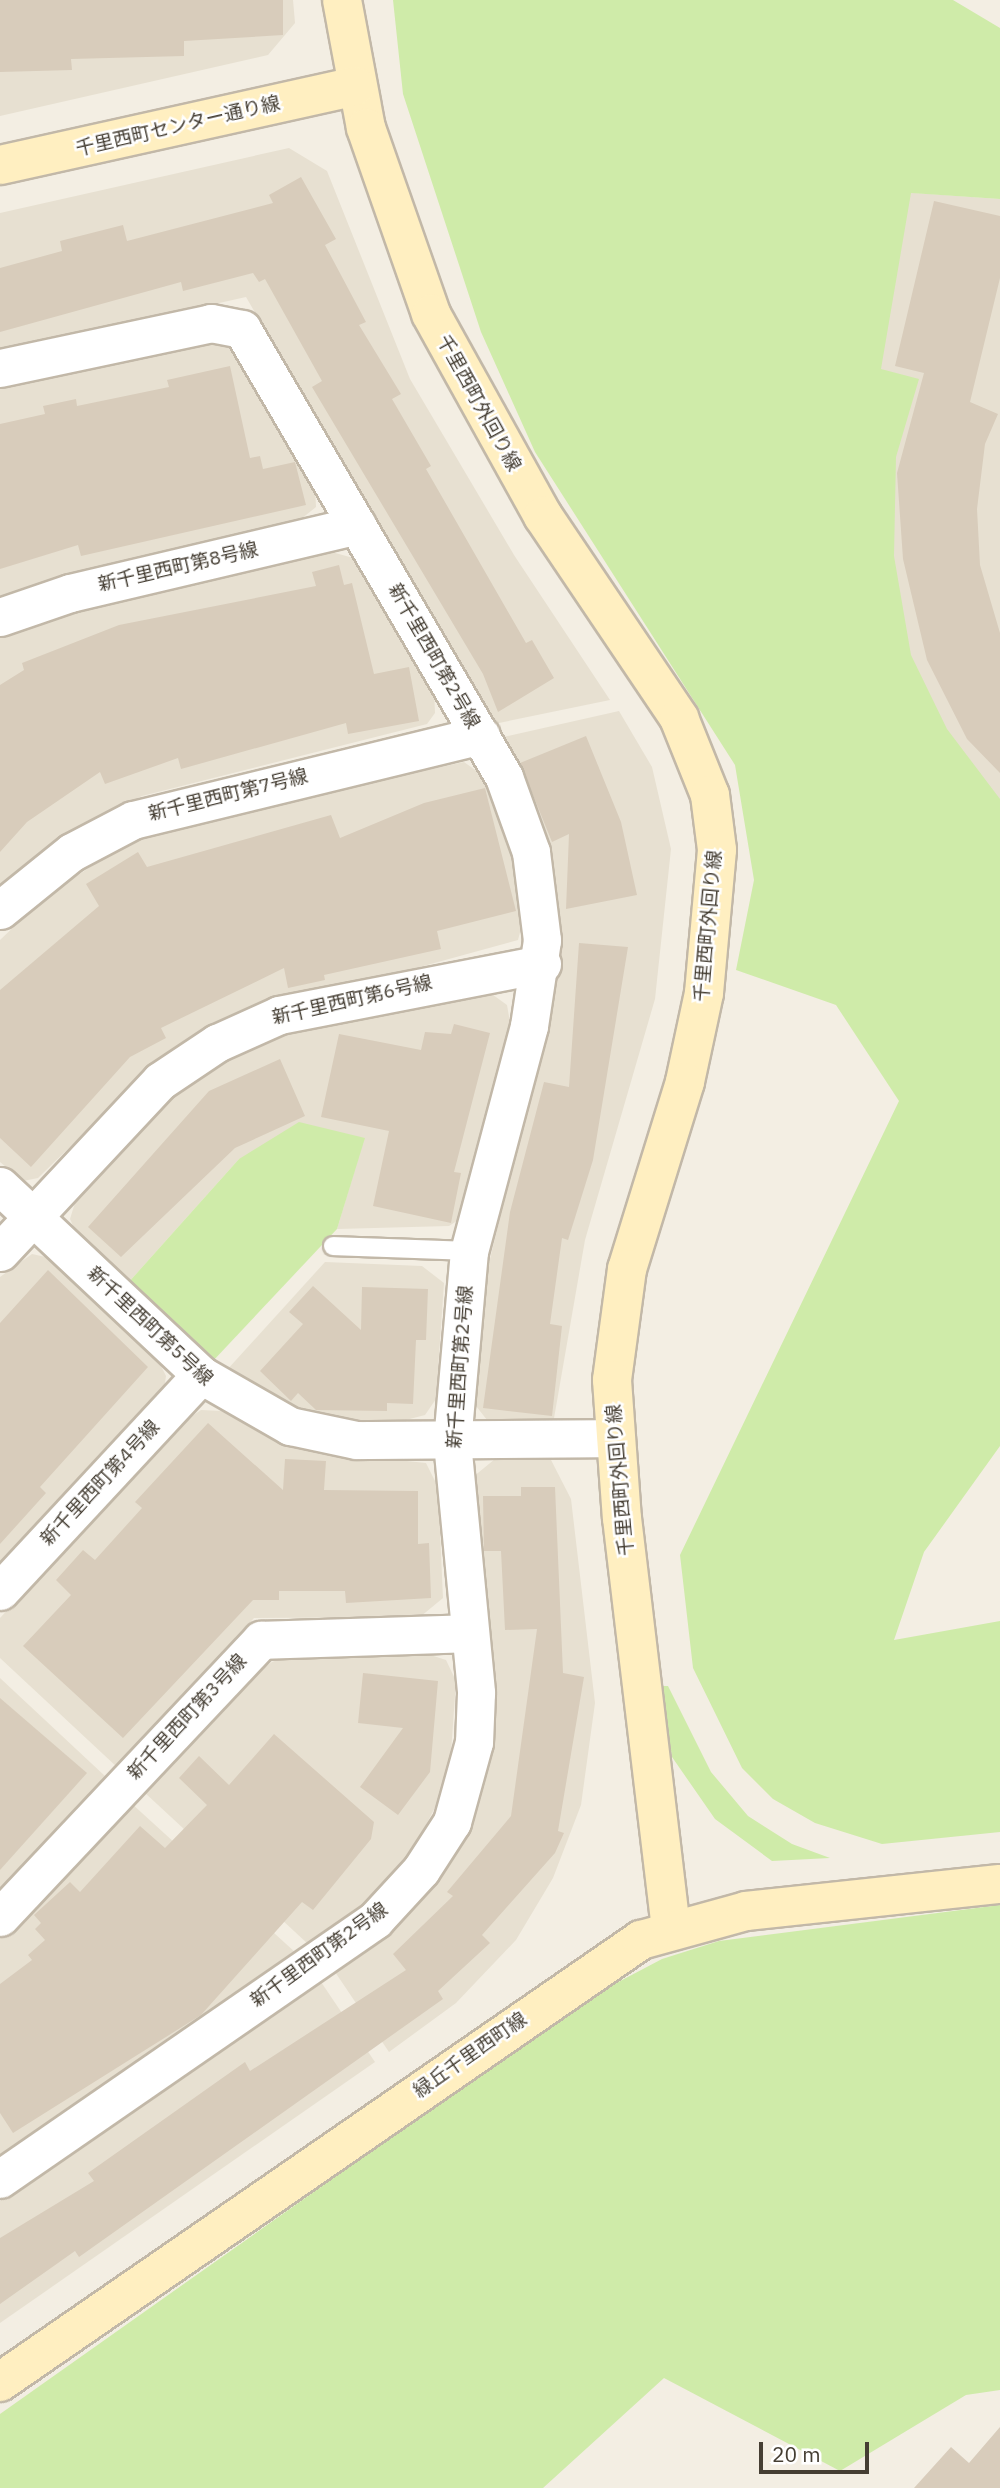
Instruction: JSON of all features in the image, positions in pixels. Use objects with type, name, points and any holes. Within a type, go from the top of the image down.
[{"type":"street","name":"千里西町外回り線","points":[[342,0],[355,86],[394,220],[447,348],[543,516],[679,718],[710,795],[717,850],[704,993],[685,1082],[627,1269],[613,1370],[614,1438],[671,1927]]},
{"type":"street","name":"千里西町センター通り線","points":[[0,165],[355,86]]},
{"type":"street","name":"新千里西町第2号線","points":[[0,368],[198,325],[234,324],[256,350],[481,735],[531,852],[542,964],[469,1251],[452,1442],[470,1633],[472,1763],[452,1822],[400,1895],[374,1920],[0,2179]]},
{"type":"street","name":"新千里西町第8号線","points":[[0,617],[70,593],[357,525]]},
{"type":"street","name":"新千里西町第7号線","points":[[0,910],[72,852],[133,820],[481,735]]},
{"type":"street","name":"新千里西町第6号線","points":[[0,1252],[160,1081],[241,1030],[279,1015],[542,964]]},
{"type":"street","name":"新千里西町第5号線","points":[[0,1186],[201,1375],[256,1411],[326,1436],[452,1442],[614,1438]]},
{"type":"street","name":"新千里西町第4号線","points":[[0,1591],[201,1375]]},
{"type":"street","name":"新千里西町第3号線","points":[[0,1917],[261,1640],[470,1633]]},
{"type":"street","name":"緑丘千里西町線","points":[[0,2382],[614,1954],[671,1927],[746,1911],[1000,1884]]},
{"type":"lane","points":[[333,1245],[469,1251]]},
{"type":"shaded area","points":[[0,0],[293,0],[295,23],[268,55],[0,116]]},
{"type":"shaded area","points":[[289,148],[327,171],[410,379],[514,555],[610,700],[494,724],[246,297],[0,352],[0,213]]},
{"type":"shaded area","points":[[872,190],[1000,199],[1000,824],[923,747],[881,477]]},
{"type":"shaded area","points":[[204,341],[230,345],[315,485],[316,507],[296,523],[62,577],[0,600],[0,386]]},
{"type":"shaded area","points":[[328,551],[357,559],[434,688],[435,713],[427,724],[142,796],[70,831],[0,885],[0,637],[86,605]]},
{"type":"shaded area","points":[[619,711],[652,767],[671,849],[655,999],[585,1240],[553,1424],[487,1420],[473,1402],[481,1296],[552,1004],[557,937],[545,836],[503,737]]},
{"type":"shaded area","points":[[464,762],[485,777],[510,847],[523,921],[518,940],[227,1020],[164,1055],[38,1178],[23,1181],[0,1162],[0,940],[44,898],[111,853],[166,827]]},
{"type":"shaded area","points":[[475,991],[489,992],[507,1005],[511,1028],[460,1219],[449,1226],[337,1229],[364,1139],[239,1159],[128,1283],[75,1230],[70,1219],[78,1193],[161,1104],[219,1062],[277,1037]]},
{"type":"shaded area","points":[[32,1254],[50,1258],[156,1356],[166,1376],[164,1389],[0,1566],[0,1277]]},
{"type":"shaded area","points":[[325,1262],[422,1266],[444,1283],[436,1399],[425,1415],[398,1422],[347,1420],[280,1402],[226,1371]]},
{"type":"shaded area","points":[[201,1410],[221,1411],[329,1453],[426,1463],[438,1487],[443,1598],[420,1617],[254,1618],[118,1768],[0,1658],[0,1618],[179,1425]]},
{"type":"shaded area","points":[[550,1458],[571,1499],[595,1703],[581,1805],[553,1878],[516,1940],[456,2003],[389,2052],[333,1969],[411,1909],[449,1862],[480,1800],[492,1699],[473,1477],[495,1459]]},
{"type":"shaded area","points":[[421,1652],[446,1660],[456,1681],[450,1767],[440,1798],[408,1859],[362,1907],[308,1944],[144,1792],[243,1683],[272,1662],[288,1656]]},
{"type":"shaded area","points":[[0,1678],[106,1777],[0,1893]]},
{"type":"shaded area","points":[[131,1803],[296,1953],[0,2158],[0,1939]]},
{"type":"shaded area","points":[[319,1979],[375,2062],[0,2323],[0,2201]]},
{"type":"green space","points":[[393,0],[953,0],[1000,28],[1000,199],[911,193],[881,369],[919,379],[896,457],[894,556],[911,655],[947,729],[1000,799],[1000,1446],[924,1552],[894,1640],[1000,1621],[1000,1832],[882,1844],[815,1823],[773,1799],[742,1768],[693,1668],[680,1555],[899,1101],[836,1005],[736,970],[754,880],[735,765],[535,452],[481,332],[403,94]]},
{"type":"green space","points":[[299,1122],[365,1138],[337,1229],[212,1362],[128,1283],[239,1159]]},
{"type":"green space","points":[[661,1686],[668,1686],[711,1772],[748,1816],[792,1844],[830,1858],[772,1861],[715,1819],[672,1757]]},
{"type":"green space","points":[[1000,1905],[1000,2390],[966,2395],[840,2471],[664,2378],[543,2488],[0,2488],[0,2414],[588,1998],[662,1959],[719,1941]]},
{"type":"building","points":[[0,0],[283,0],[283,35],[184,41],[184,56],[71,59],[72,70],[0,72]]},
{"type":"building","points":[[301,177],[336,239],[325,245],[366,322],[359,325],[401,394],[392,399],[431,466],[426,469],[526,643],[532,640],[554,678],[498,712],[483,674],[312,387],[322,381],[265,279],[259,282],[253,273],[183,291],[181,282],[0,332],[0,268],[62,251],[60,241],[123,225],[127,241],[273,203],[269,195]]},
{"type":"building","points":[[934,201],[1000,216],[1000,278],[970,402],[998,414],[985,444],[977,509],[980,565],[1000,633],[1000,773],[967,739],[927,660],[903,559],[897,473],[924,373],[895,366]]},
{"type":"building","points":[[230,366],[250,458],[260,456],[263,469],[295,462],[306,505],[81,556],[78,545],[0,569],[0,424],[45,414],[43,406],[76,399],[77,406],[169,387],[167,380]]},
{"type":"building","points":[[339,565],[344,585],[352,583],[374,674],[409,667],[419,721],[348,734],[346,723],[181,769],[178,758],[105,784],[100,772],[27,822],[0,852],[0,685],[24,670],[22,663],[119,625],[316,586],[312,572]]},
{"type":"building","points":[[586,736],[621,822],[637,895],[566,909],[569,834],[552,842],[520,763]]},
{"type":"building","points":[[485,788],[516,911],[437,931],[441,949],[324,975],[325,980],[288,988],[284,968],[161,1028],[166,1038],[130,1057],[31,1167],[0,1138],[0,990],[99,906],[86,884],[138,852],[147,867],[331,815],[340,838],[424,803]]},
{"type":"building","points":[[579,943],[628,947],[593,1160],[568,1240],[562,1238],[550,1324],[562,1326],[552,1416],[483,1408],[510,1212],[544,1082],[569,1087]]},
{"type":"building","points":[[454,1024],[490,1033],[454,1172],[461,1173],[451,1223],[373,1206],[389,1131],[321,1117],[339,1034],[421,1050],[425,1032],[451,1034]]},
{"type":"building","points":[[280,1059],[305,1116],[235,1148],[121,1257],[88,1227],[209,1091]]},
{"type":"building","points":[[48,1270],[148,1367],[40,1487],[46,1493],[0,1544],[0,1323]]},
{"type":"building","points":[[313,1286],[361,1330],[362,1287],[428,1289],[426,1340],[416,1340],[413,1404],[387,1403],[387,1411],[316,1410],[298,1393],[291,1401],[260,1371],[303,1324],[289,1312]]},
{"type":"building","points":[[208,1423],[283,1490],[285,1459],[326,1461],[324,1490],[418,1491],[418,1544],[429,1543],[431,1598],[346,1603],[345,1591],[279,1591],[279,1600],[253,1600],[123,1738],[23,1646],[71,1595],[56,1580],[83,1550],[95,1560],[142,1508],[135,1502]]},
{"type":"building","points":[[521,1487],[555,1487],[563,1673],[584,1677],[558,1831],[564,1833],[555,1853],[482,1935],[490,1943],[438,1991],[443,1999],[79,2257],[75,2251],[0,2304],[0,2238],[94,2181],[88,2173],[245,2062],[250,2071],[406,1970],[393,1954],[453,1896],[447,1892],[511,1816],[537,1629],[505,1630],[501,1551],[484,1551],[483,1496],[521,1496]]},
{"type":"building","points":[[363,1673],[438,1681],[430,1772],[398,1815],[360,1787],[403,1728],[358,1723]]},
{"type":"building","points":[[0,1698],[87,1773],[0,1870]]},
{"type":"building","points":[[274,1734],[374,1822],[371,1839],[313,1910],[302,1902],[201,2015],[13,2133],[0,2113],[0,1984],[32,1960],[28,1955],[45,1940],[35,1929],[41,1923],[34,1915],[70,1882],[80,1892],[140,1826],[165,1848],[207,1805],[179,1778],[199,1756],[229,1785]]},
{"type":"building","points":[[1000,2427],[1000,2488],[914,2488],[951,2447],[969,2463]]}]
